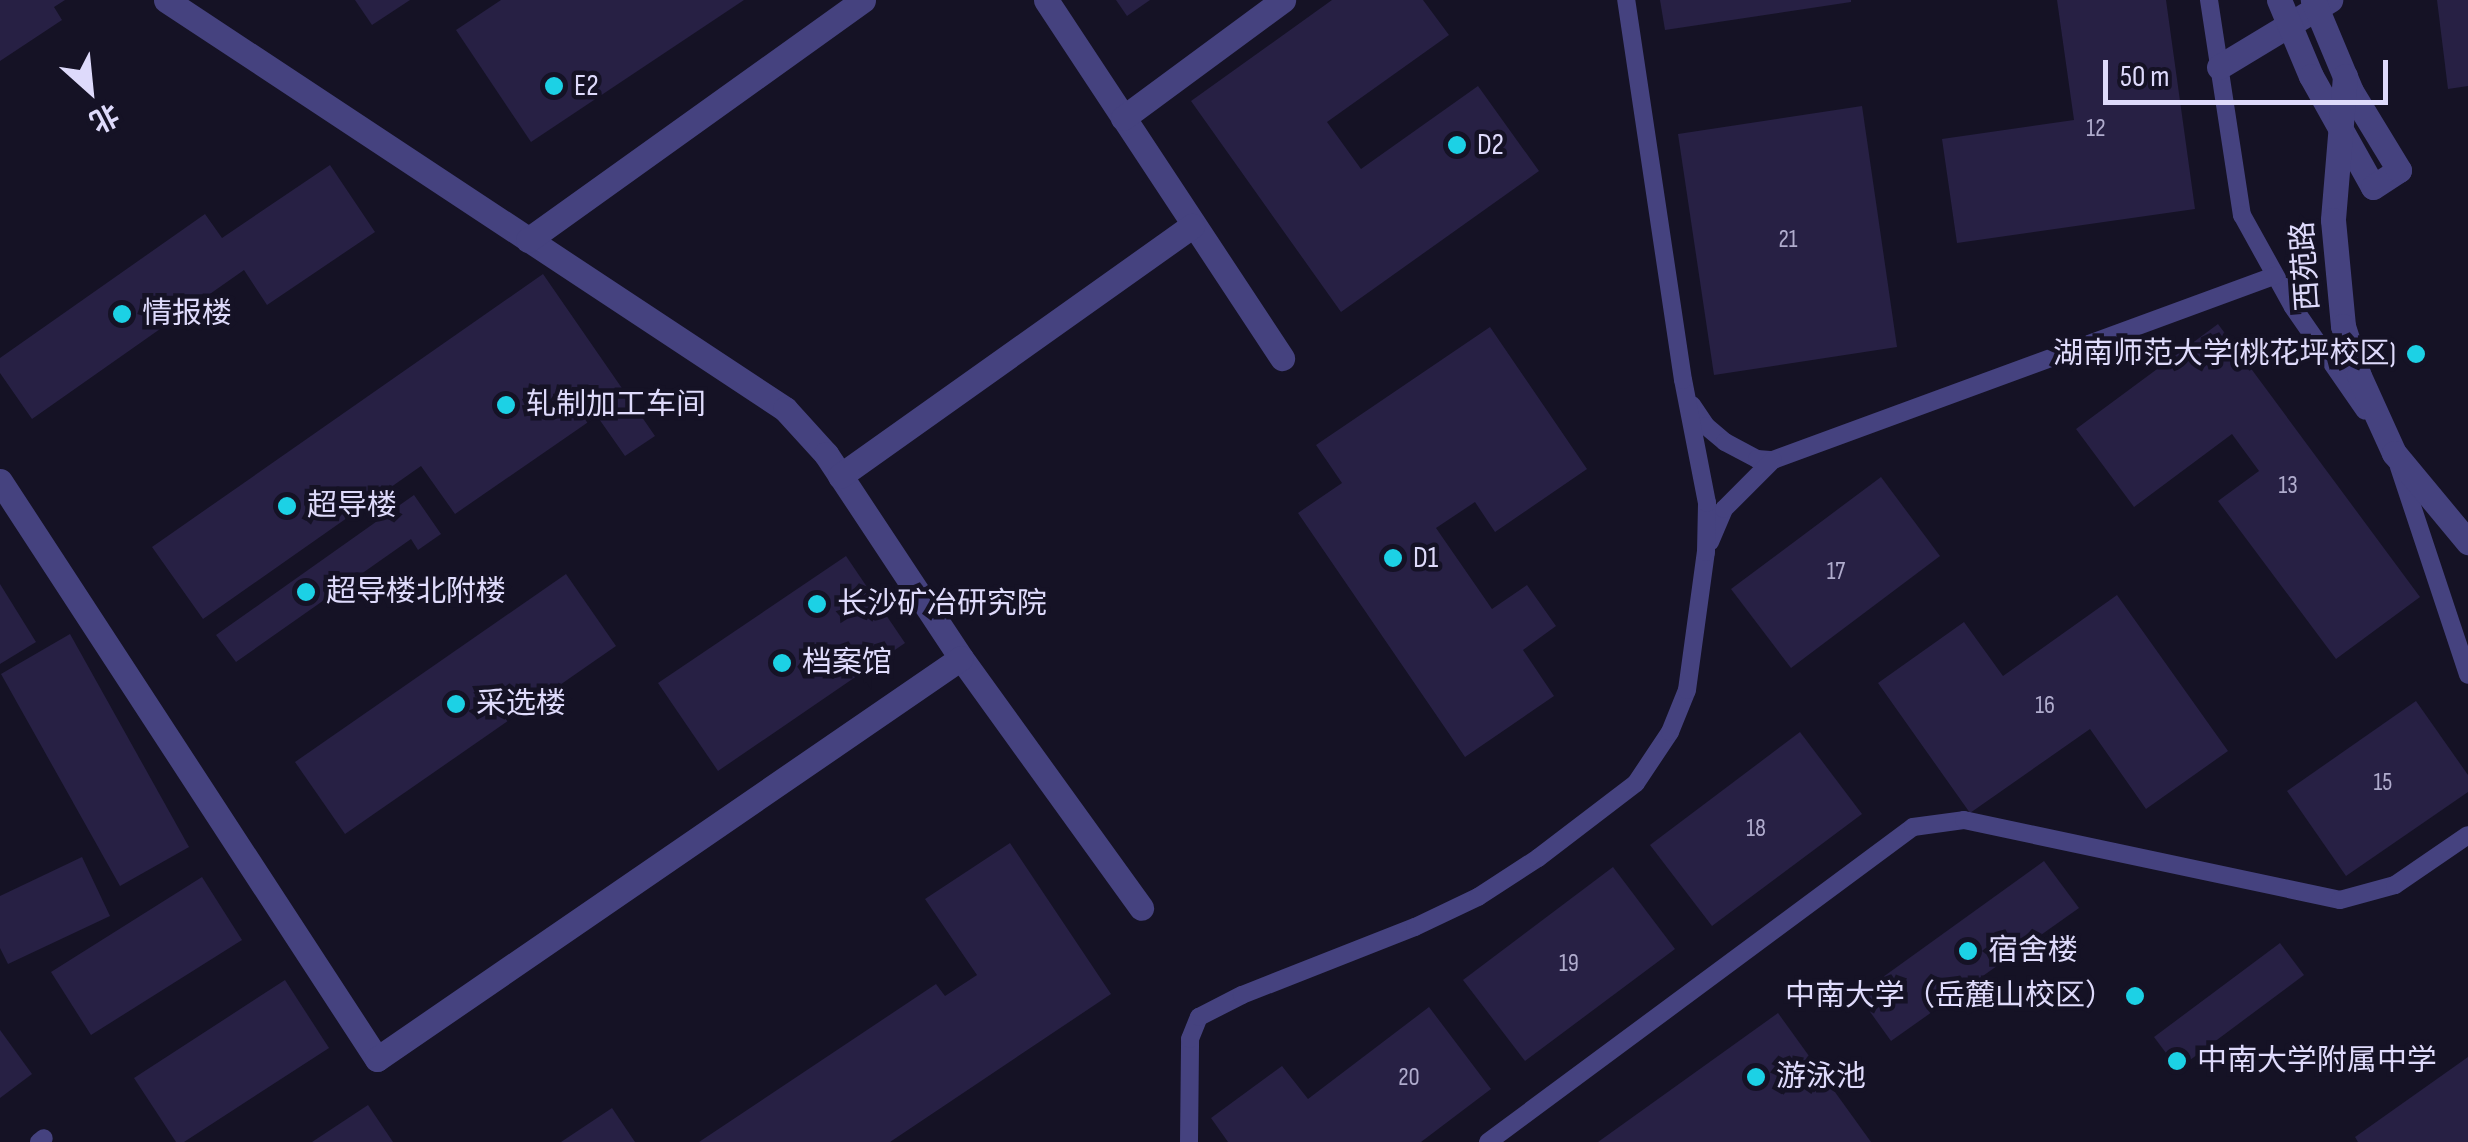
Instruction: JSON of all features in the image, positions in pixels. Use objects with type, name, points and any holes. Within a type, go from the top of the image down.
[{"type":"street","points":[[166,0],[785,409],[840,476],[961,658],[1142,908]]},
{"type":"street","points":[[528,240],[863,0]]},
{"type":"street","points":[[1046,0],[1282,358]]},
{"type":"street","points":[[1123,118],[1283,0]]},
{"type":"street","name":"西苑路","points":[[2279,0],[2340,130],[2373,187],[2400,170],[2345,76],[2320,3]]},
{"type":"street","points":[[2219,67],[2320,3]]},
{"type":"street","name":"西苑路","points":[[2345,76],[2333,220],[2342,326],[2358,376],[2394,453],[2468,542]]},
{"type":"street","points":[[840,476],[1192,226]]},
{"type":"street","points":[[0,481],[377,1060],[961,658]]},
{"type":"lane","points":[[1189,1142],[1190,1039],[1199,1018],[1242,995],[1415,927],[1478,897],[1636,784],[1670,732],[1687,690],[1706,552],[1707,503],[1686,396],[1626,0]]},
{"type":"lane","points":[[2209,0],[2242,215],[2274,276],[2394,453],[2468,674]]},
{"type":"lane","points":[[1686,396],[1706,426],[1724,442],[1757,459],[1773,460],[2274,276]]},
{"type":"lane","points":[[1706,552],[1724,509],[1773,460]]},
{"type":"lane","points":[[1488,1142],[1882,845],[1913,827],[1964,820],[2340,900],[2363,897],[2395,885],[2468,835]]},
{"type":"building","points":[[0,0],[65,0],[54,7],[62,20],[0,61]]},
{"type":"building","points":[[355,0],[410,0],[372,25]]},
{"type":"building","name":"E2","points":[[501,0],[744,0],[531,142],[456,30]]},
{"type":"building","points":[[1116,0],[1150,0],[1127,16]]},
{"type":"building","name":"D2","points":[[1332,0],[1423,0],[1449,35],[1327,122],[1361,169],[1478,86],[1539,171],[1341,312],[1191,101]]},
{"type":"building","points":[[1660,0],[1851,0],[1851,2],[1665,30]]},
{"type":"building","points":[[2057,0],[2166,0],[2195,209],[1957,243],[1942,139],[2074,120]]},
{"type":"building","points":[[2437,0],[2468,0],[2468,86],[2448,89]]},
{"type":"building","points":[[1862,106],[1897,347],[1714,375],[1678,134]]},
{"type":"building","name":"情报楼","points":[[330,165],[375,232],[267,305],[244,270],[32,419],[0,373],[0,358],[205,214],[222,238]]},
{"type":"building","points":[[543,274],[655,436],[625,456],[597,416],[455,514],[421,466],[203,619],[152,547]]},
{"type":"building","points":[[2218,324],[2420,597],[2336,659],[2218,501],[2259,471],[2232,434],[2134,507],[2076,429]]},
{"type":"building","name":"D1","points":[[1490,327],[1587,469],[1495,532],[1475,502],[1436,528],[1492,609],[1527,585],[1556,626],[1523,650],[1554,696],[1465,757],[1298,513],[1342,483],[1316,445]]},
{"type":"building","points":[[1881,477],[1940,556],[1791,668],[1731,589]]},
{"type":"building","name":"超导楼北附楼","points":[[414,495],[441,534],[418,550],[411,539],[236,662],[216,635]]},
{"type":"building","name":"档案馆","points":[[846,556],[905,643],[718,771],[658,683]]},
{"type":"building","name":"采选楼","points":[[566,574],[616,646],[345,834],[295,762]]},
{"type":"building","points":[[0,584],[36,642],[0,664]]},
{"type":"building","points":[[2117,595],[2228,751],[2146,809],[2090,729],[1970,813],[1878,683],[1964,622],[2003,676]]},
{"type":"building","points":[[70,634],[189,847],[120,886],[1,674]]},
{"type":"building","points":[[2416,701],[2468,775],[2468,792],[2346,876],[2287,791]]},
{"type":"building","points":[[1800,732],[1862,814],[1712,926],[1650,845]]},
{"type":"building","points":[[1010,843],[1111,994],[890,1142],[699,1142],[936,984],[945,996],[977,975],[925,899]]},
{"type":"building","points":[[82,857],[110,916],[8,964],[0,948],[0,896]]},
{"type":"building","name":"宿舍楼","points":[[2044,861],[2079,908],[1891,1041],[1858,995]]},
{"type":"building","points":[[1613,867],[1675,949],[1525,1061],[1463,980]]},
{"type":"building","points":[[202,877],[242,940],[91,1035],[51,972]]},
{"type":"building","points":[[2280,943],[2304,975],[2178,1069],[2154,1037]]},
{"type":"building","points":[[285,980],[329,1048],[184,1142],[176,1142],[134,1078]]},
{"type":"building","points":[[1429,1007],[1491,1089],[1421,1142],[1228,1142],[1211,1118],[1282,1066],[1308,1099]]},
{"type":"building","name":"游泳池","points":[[1778,1013],[1871,1142],[1598,1142]]},
{"type":"building","points":[[0,1030],[32,1074],[0,1098]]},
{"type":"building","points":[[2468,1057],[2468,1142],[2358,1142],[2355,1137]]},
{"type":"building","points":[[368,1105],[393,1142],[312,1142]]},
{"type":"building","points":[[612,1108],[635,1142],[561,1142]]},
{"type":"place","name":"E2","points":[[554,86]]},
{"type":"place","name":"D2","points":[[1457,145]]},
{"type":"place","name":"情报楼","points":[[122,314]]},
{"type":"place","name":"湖南师范大学(桃花坪校区)","points":[[2416,354]]},
{"type":"place","name":"轧制加工车间","points":[[506,405]]},
{"type":"place","name":"超导楼","points":[[287,506]]},
{"type":"place","name":"D1","points":[[1393,558]]},
{"type":"place","name":"超导楼北附楼","points":[[306,592]]},
{"type":"place","name":"长沙矿冶研究院","points":[[817,604]]},
{"type":"place","name":"档案馆","points":[[782,663]]},
{"type":"place","name":"采选楼","points":[[456,704]]},
{"type":"place","name":"宿舍楼","points":[[1968,951]]},
{"type":"place","name":"中南大学（岳麓山校区）","points":[[2135,996]]},
{"type":"place","name":"中南大学附属中学","points":[[2177,1061]]},
{"type":"place","name":"游泳池","points":[[1756,1077]]}]
